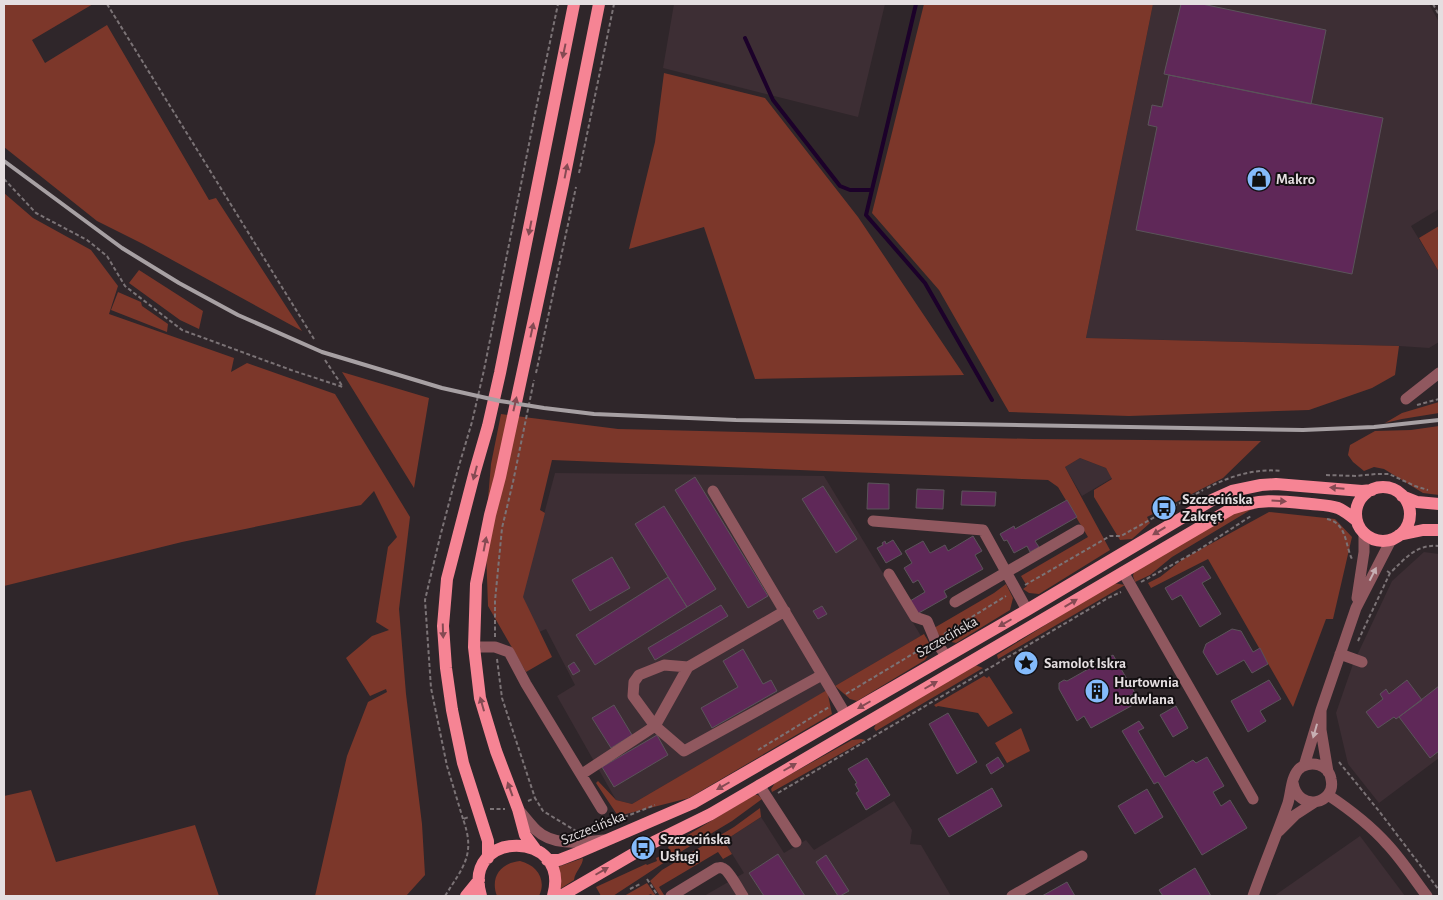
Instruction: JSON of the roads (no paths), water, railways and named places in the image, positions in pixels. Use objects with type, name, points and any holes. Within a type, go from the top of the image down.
[{"type":"main road","points":[[488,858],[488,842],[463,763],[452,710],[443,626],[447,579],[488,426],[500,373],[574,4]]},
{"type":"main road","points":[[553,896],[554,874],[547,860],[536,850],[525,835],[480,698],[474,647],[476,584],[561,194],[600,4]]},
{"type":"main road","name":"Szczecińska","points":[[547,860],[559,860],[693,803],[1027,610],[1212,500],[1232,491],[1276,484],[1362,491],[1372,490]]},
{"type":"main road","points":[[1439,504],[1417,502],[1391,489],[1378,488],[1362,497],[1356,515],[1359,527],[1364,533],[1376,540],[1423,530],[1439,530]]},
{"type":"main road","points":[[1395,537],[1404,531],[1409,519],[1408,507],[1402,496]]},
{"type":"main road","points":[[561,896],[643,848],[711,814],[1231,509],[1253,502],[1268,500],[1327,505],[1346,512],[1357,521]]},
{"type":"main road","points":[[481,896],[479,880],[483,866],[488,858],[499,849],[513,845],[536,850]]},
{"type":"main road","points":[[466,896],[479,880]]},
{"type":"street","points":[[1439,372],[1410,396],[1439,382]]},
{"type":"street","points":[[713,491],[846,715]]},
{"type":"street","points":[[873,521],[983,530],[1027,610]]},
{"type":"street","points":[[955,602],[1079,530]]},
{"type":"street","points":[[1304,766],[1321,710],[1345,656],[1356,608],[1364,552],[1364,533]]},
{"type":"street","points":[[1356,608],[1395,537]]},
{"type":"street","points":[[1123,572],[1253,799]]},
{"type":"street","points":[[889,574],[914,617],[926,621],[946,656]]},
{"type":"street","points":[[582,774],[656,726],[688,667],[785,611]]},
{"type":"street","points":[[474,647],[495,647],[509,652],[526,684],[602,809]]},
{"type":"street","points":[[1345,656],[1362,662]]},
{"type":"street","points":[[688,667],[664,665],[639,675],[634,682],[633,696],[656,726],[684,751],[822,675]]},
{"type":"street","points":[[1321,710],[1321,730],[1328,772]]},
{"type":"street","points":[[1253,896],[1297,772],[1304,766],[1312,764],[1324,767],[1331,777],[1332,784],[1328,795],[1295,815],[1276,834]]},
{"type":"street","points":[[1293,783],[1297,794],[1301,798],[1306,801],[1315,802]]},
{"type":"street","points":[[759,785],[796,842]]},
{"type":"street","points":[[1328,795],[1343,804],[1388,844],[1427,896]]},
{"type":"street","points":[[518,809],[537,831],[552,839],[570,842],[608,840]]},
{"type":"street","points":[[1012,896],[1082,856]]},
{"type":"street","points":[[671,896],[717,868],[724,868],[743,896]]},
{"type":"waterway","points":[[916,4],[866,215],[925,283],[992,400]]},
{"type":"waterway","points":[[745,38],[773,100],[840,186],[850,190],[872,190]]},
{"type":"railway","points":[[4,161],[122,248],[179,283],[238,315],[322,352],[442,388],[500,401],[594,414],[736,420],[1303,430],[1374,427],[1439,420]]},
{"type":"place","name":"Makro","points":[[1259,179]]},
{"type":"place","name":"Szczecińska Zakręt","points":[[1164,508]]},
{"type":"place","name":"Samolot Iskra","points":[[1026,663]]},
{"type":"place","name":"Hurtownia budwlana","points":[[1097,691]]},
{"type":"place","name":"Szczecińska Usługi","points":[[643,848]]}]
